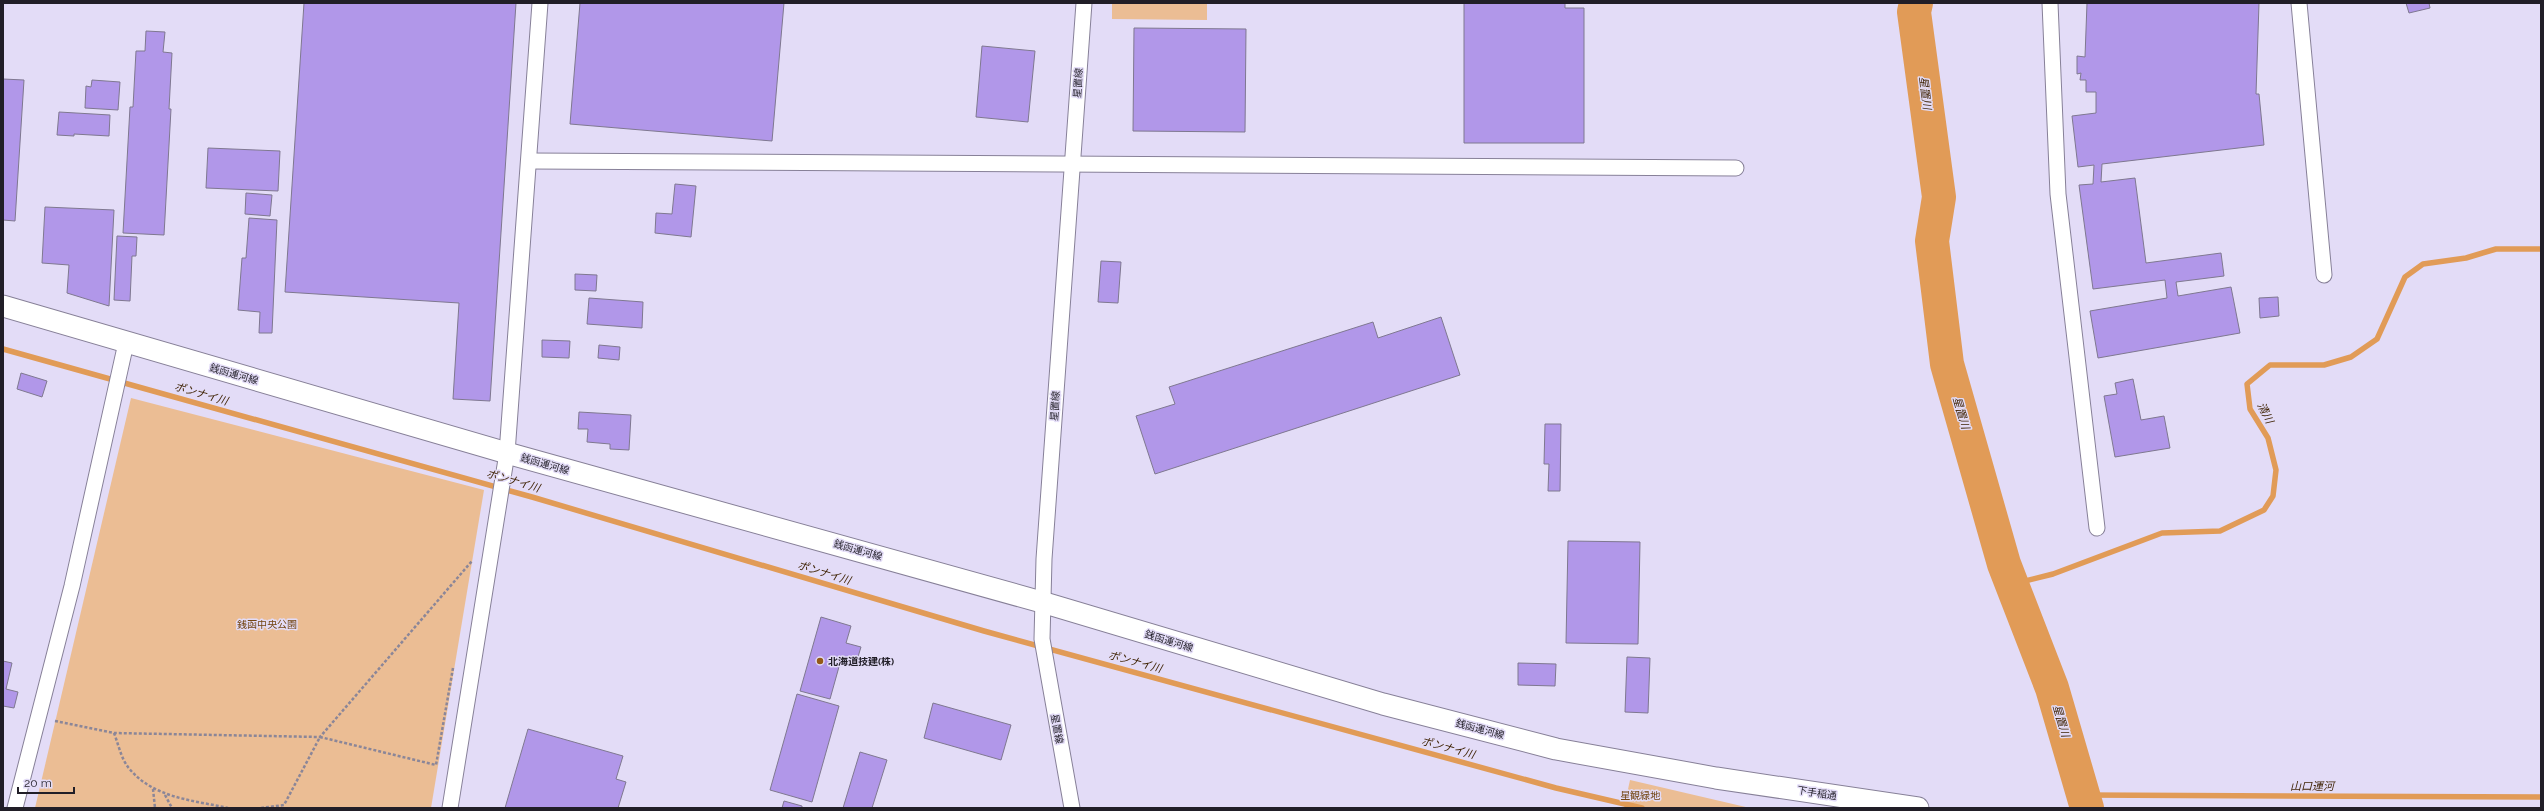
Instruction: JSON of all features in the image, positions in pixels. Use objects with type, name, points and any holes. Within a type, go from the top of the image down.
[{"type":"street","points":[[450,808],[507,453],[530,161],[540,3]]},
{"type":"street","name":"星置線","points":[[1072,808],[1042,639],[1045,603],[1044,559],[1084,3]]},
{"type":"street","points":[[2050,3],[2058,194],[2097,528]]},
{"type":"street","points":[[2299,3],[2324,275]]},
{"type":"street","points":[[530,161],[1736,168]]},
{"type":"street","name":"銭函運河線","points":[[3,306],[507,453],[1045,603],[1383,704],[1556,749],[1716,778]]},
{"type":"street","points":[[15,808],[72,586],[126,343]]},
{"type":"street","name":"下手稲通","points":[[1716,778],[1918,808]]},
{"type":"path","points":[[261,808],[284,805],[320,737],[474,559]]},
{"type":"path","points":[[54,721],[114,733],[320,737],[436,765]]},
{"type":"path","points":[[114,733],[128,766],[153,789],[164,794],[228,808]]},
{"type":"path","points":[[153,789],[154,808]]},
{"type":"path","points":[[164,794],[172,808]]},
{"type":"green space","points":[[1112,3],[1207,3],[1207,20],[1112,19]]},
{"type":"green space","name":"銭函中央公園","points":[[131,398],[484,490],[431,808],[35,808]]},
{"type":"green space","name":"星観緑地","points":[[1630,780],[1750,808],[1624,808]]},
{"type":"building","points":[[304,3],[516,3],[490,401],[453,399],[459,303],[285,292]]},
{"type":"building","points":[[580,3],[784,3],[772,141],[570,124]]},
{"type":"building","points":[[1464,3],[1565,3],[1565,8],[1584,8],[1584,143],[1464,143]]},
{"type":"building","points":[[2087,3],[2259,3],[2256,94],[2259,94],[2264,145],[2102,164],[2101,182],[2135,178],[2146,263],[2221,253],[2224,276],[2176,282],[2178,296],[2231,287],[2240,333],[2098,358],[2090,311],[2167,298],[2165,280],[2093,289],[2079,185],[2093,184],[2094,165],[2078,167],[2072,116],[2096,113],[2096,92],[2086,92],[2086,80],[2080,80],[2081,73],[2077,74],[2077,56],[2085,57]]},
{"type":"building","points":[[2406,3],[2429,3],[2430,8],[2409,13]]},
{"type":"building","points":[[1134,28],[1246,29],[1245,132],[1133,131]]},
{"type":"building","points":[[146,31],[165,32],[163,52],[172,53],[169,109],[171,109],[164,235],[123,233],[130,107],[133,107],[136,51],[145,51]]},
{"type":"building","points":[[982,46],[1035,51],[1028,122],[976,117]]},
{"type":"building","points":[[3,79],[24,80],[15,221],[3,220]]},
{"type":"building","points":[[92,80],[120,82],[118,110],[85,108],[86,86],[91,87]]},
{"type":"building","points":[[59,112],[110,115],[109,136],[74,134],[74,136],[57,135]]},
{"type":"building","points":[[208,148],[280,151],[278,191],[206,188]]},
{"type":"building","points":[[675,184],[696,186],[691,237],[655,233],[656,213],[672,214]]},
{"type":"building","points":[[246,193],[272,195],[270,216],[245,214]]},
{"type":"building","points":[[45,207],[114,210],[109,306],[67,293],[69,265],[42,263]]},
{"type":"building","points":[[249,218],[277,220],[272,333],[259,333],[260,312],[238,310],[242,258],[246,258]]},
{"type":"building","points":[[117,236],[137,237],[136,256],[132,256],[130,301],[114,300]]},
{"type":"building","points":[[1101,261],[1121,262],[1118,303],[1098,302]]},
{"type":"building","points":[[575,274],[597,275],[596,291],[575,290]]},
{"type":"building","points":[[2278,297],[2279,316],[2260,318],[2259,298]]},
{"type":"building","points":[[589,298],[643,302],[642,328],[587,324]]},
{"type":"building","points":[[1441,317],[1460,375],[1155,474],[1136,416],[1175,404],[1169,387],[1373,322],[1378,338]]},
{"type":"building","points":[[542,340],[570,341],[569,358],[542,357]]},
{"type":"building","points":[[599,345],[620,347],[619,360],[598,358]]},
{"type":"building","points":[[21,373],[47,381],[42,397],[17,389]]},
{"type":"building","points":[[2133,379],[2141,420],[2164,416],[2170,448],[2115,457],[2104,396],[2117,394],[2115,383]]},
{"type":"building","points":[[579,412],[631,415],[629,450],[610,449],[610,444],[587,442],[588,429],[578,429]]},
{"type":"building","points":[[1545,424],[1561,424],[1560,491],[1548,491],[1549,464],[1544,464]]},
{"type":"building","points":[[1568,541],[1640,542],[1638,644],[1566,643]]},
{"type":"building","points":[[821,617],[851,626],[846,643],[861,647],[857,660],[842,656],[830,699],[800,691]]},
{"type":"building","points":[[1627,657],[1650,658],[1648,713],[1625,712]]},
{"type":"building","points":[[3,661],[12,663],[6,689],[18,692],[14,708],[3,706]]},
{"type":"building","points":[[1518,663],[1556,664],[1555,686],[1518,685]]},
{"type":"building","points":[[797,694],[839,706],[812,802],[770,790]]},
{"type":"building","points":[[933,703],[1011,725],[1001,760],[924,738]]},
{"type":"building","points":[[528,729],[623,756],[616,779],[626,782],[618,808],[505,808]]},
{"type":"building","points":[[860,752],[887,760],[872,808],[843,808]]},
{"type":"building","points":[[784,801],[802,806],[802,808],[782,808]]},
{"type":"waterway","name":"星置川","points":[[1916,3],[1914,12],[1939,197],[1932,241],[1947,364],[2004,564],[2052,688],[2087,808]]},
{"type":"waterway","name":"清川","points":[[2013,584],[2053,574],[2162,533],[2220,531],[2264,510],[2273,496],[2276,470],[2268,438],[2250,409],[2247,384],[2270,365],[2324,365],[2351,357],[2377,339],[2405,277],[2423,264],[2466,258],[2496,249],[2541,249]]},
{"type":"waterway","name":"ポンナイ川","points":[[3,349],[532,497],[984,631],[1556,788],[1642,808]]},
{"type":"waterway","name":"山口運河","points":[[2083,795],[2541,797]]},
{"type":"place","name":"北海道技建(株)","points":[[820,661]]}]
